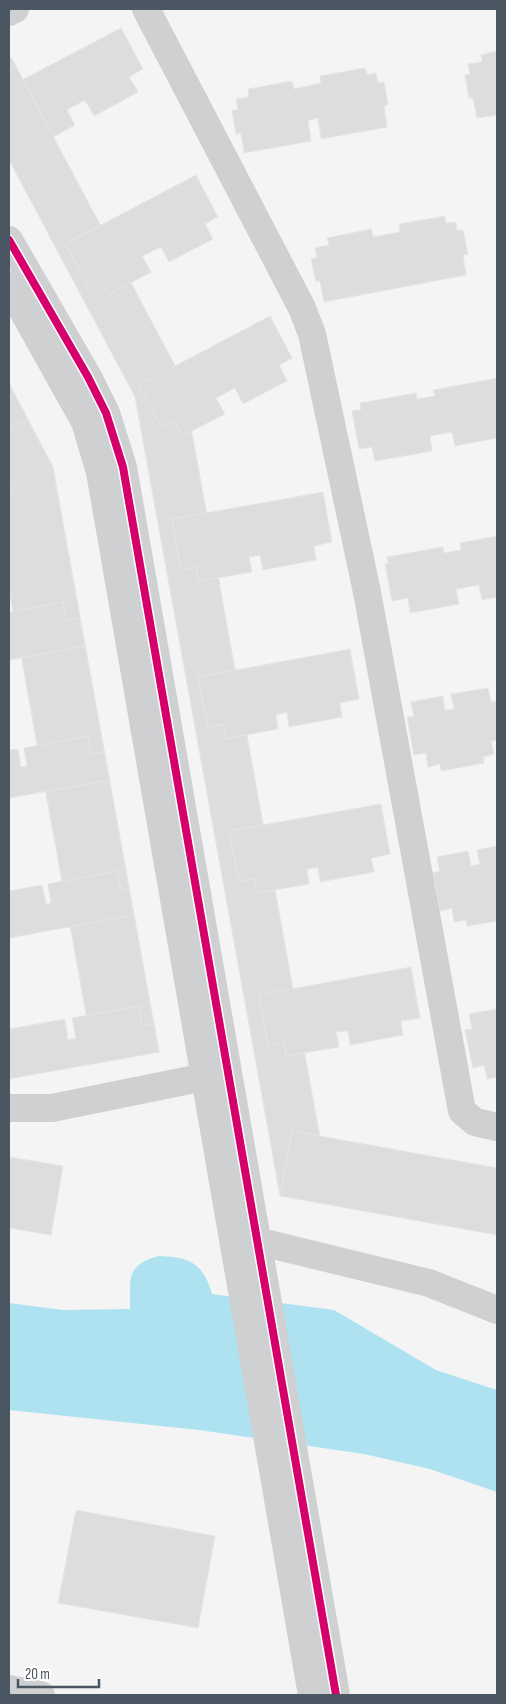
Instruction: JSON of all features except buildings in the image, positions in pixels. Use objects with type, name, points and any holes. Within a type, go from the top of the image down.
[{"type":"street","points":[[9,12],[15,9]]},
{"type":"street","points":[[146,9],[302,308],[312,334],[367,592],[462,1111],[475,1122],[497,1127]]},
{"type":"street","points":[[9,240],[88,377],[106,413],[123,467],[257,1241],[250,1269]]},
{"type":"street","points":[[9,286],[85,422],[100,472],[205,1078],[250,1269],[284,1465],[336,1695]]},
{"type":"street","points":[[9,1108],[52,1108],[205,1078]]},
{"type":"street","points":[[257,1241],[429,1283],[497,1310]]},
{"type":"street","points":[[284,1465],[312,1695]]},
{"type":"street","points":[[9,1689],[41,1695]]},
{"type":"water","points":[[159,1256],[179,1258],[194,1264],[204,1275],[212,1294],[334,1310],[436,1370],[497,1390],[497,1492],[430,1469],[364,1454],[199,1430],[9,1410],[9,1303],[63,1310],[130,1309],[130,1282],[135,1269],[140,1264]]},
{"type":"cycle path","points":[[9,240],[88,377],[106,413],[123,467],[336,1695]]}]
